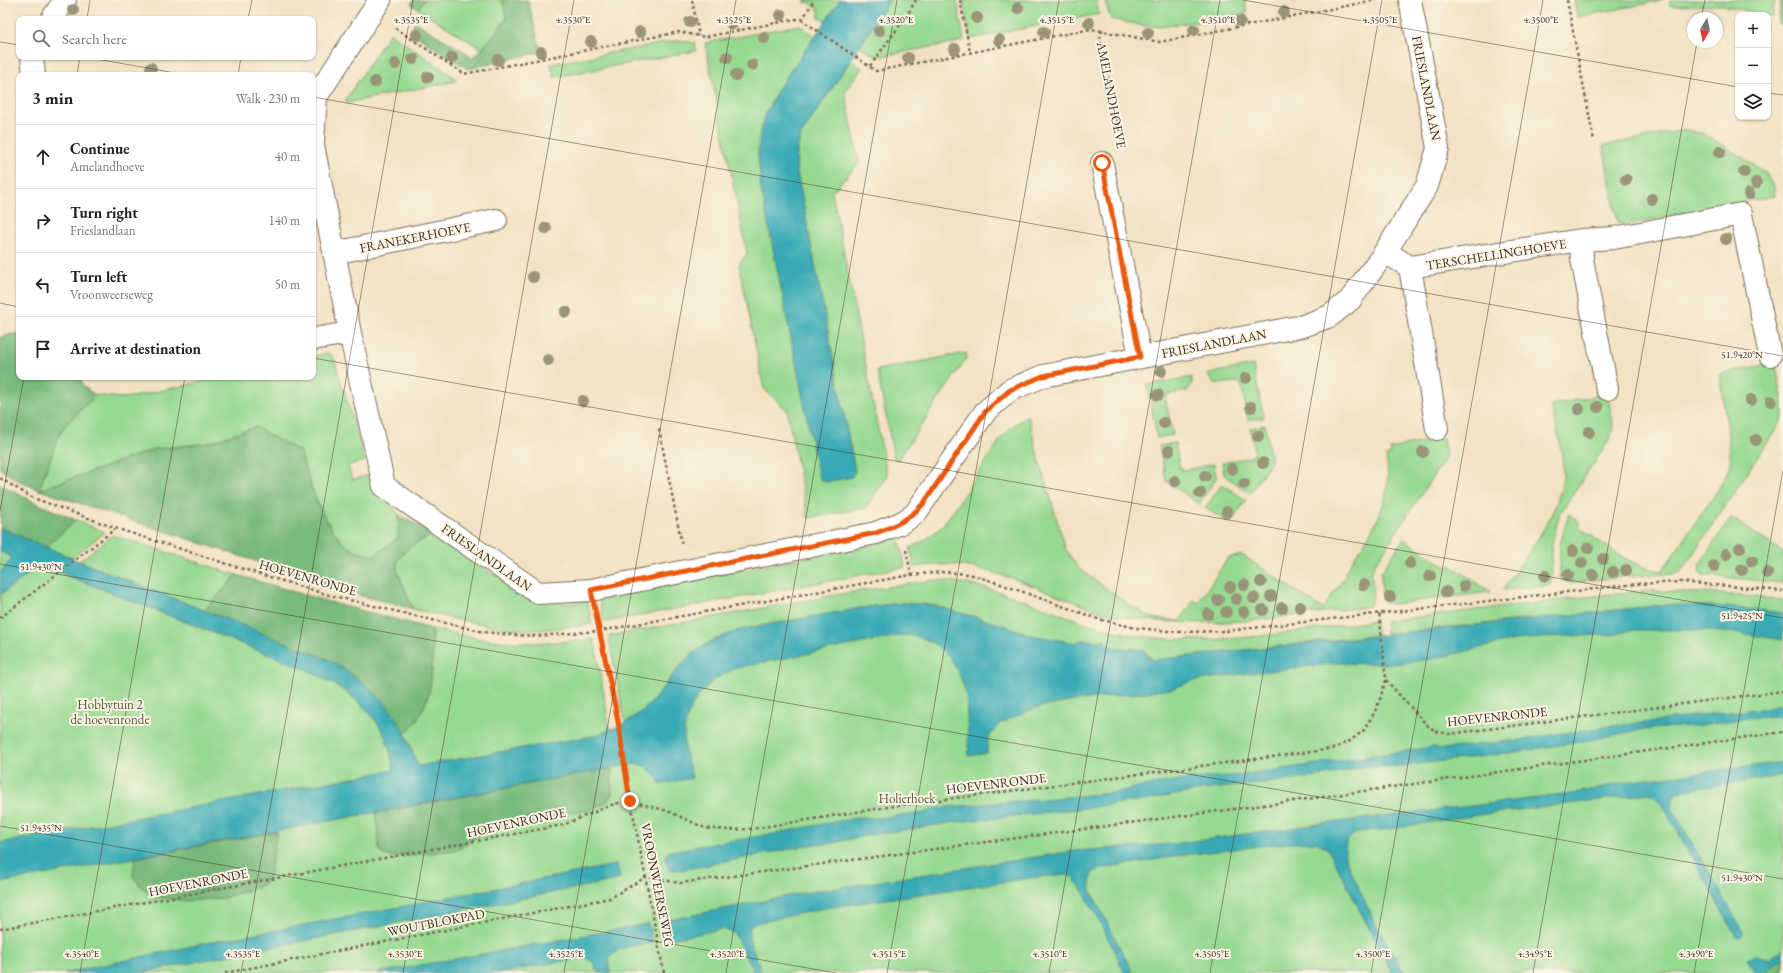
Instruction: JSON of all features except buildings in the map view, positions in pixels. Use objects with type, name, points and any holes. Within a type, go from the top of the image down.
[{"type":"street","points":[[54,16],[65,0]]},
{"type":"street","name":"FRIESLANDLAAN","points":[[316,160],[350,332],[384,486],[538,593],[591,590],[876,533],[901,523],[915,514],[985,412],[1010,390],[1043,376],[1260,335],[1303,326],[1330,316],[1350,300],[1385,252],[1427,186],[1438,148],[1410,0]]},
{"type":"street","points":[[316,97],[375,6]]},
{"type":"street","points":[[32,60],[34,72]]},
{"type":"street","name":"AMELANDHOEVE","points":[[1102,163],[1140,357]]},
{"type":"street","name":"TERSCHELLINGHOEVE","points":[[1385,252],[1410,267],[1581,240],[1614,238],[1741,214],[1770,355]]},
{"type":"street","name":"FRANEKERHOEVE","points":[[334,253],[496,220]]},
{"type":"street","name":"TERSCHELLINGHOEVE","points":[[1581,240],[1582,259],[1607,389]]},
{"type":"street","name":"TERSCHELLINGHOEVE","points":[[1410,267],[1437,429]]},
{"type":"street","points":[[316,338],[350,332]]},
{"type":"path","points":[[692,0],[699,36]]},
{"type":"path","points":[[802,20],[814,0]]},
{"type":"path","points":[[870,66],[906,17],[916,0]]},
{"type":"path","points":[[960,0],[970,52]]},
{"type":"path","points":[[375,6],[464,74],[679,32],[706,37],[796,19],[802,20],[813,27],[876,70],[1091,29],[1160,42],[1377,0]]},
{"type":"path","points":[[1567,0],[1594,141]]},
{"type":"path","name":"AMELANDHOEVE","points":[[1102,30],[1100,38],[1124,158],[1102,163]]},
{"type":"path","points":[[660,429],[687,571]]},
{"type":"path","name":"HOEVENRONDE","points":[[0,478],[31,497],[115,528],[325,594],[411,616],[484,632],[539,636],[599,631],[911,575],[942,572],[969,574],[1098,619],[1136,628],[1181,632],[1226,631],[1379,612],[1637,584],[1681,582],[1783,591]]},
{"type":"path","points":[[0,618],[115,528]]},
{"type":"path","name":"VROONWEERSEWEG","points":[[591,590],[618,721],[630,801],[652,906],[664,973]]},
{"type":"path","points":[[1379,612],[1386,680]]},
{"type":"path","name":"HOEVENRONDE","points":[[0,929],[563,825],[614,804],[630,801],[668,811],[705,828],[729,830],[751,829],[894,806],[1332,749],[1350,741],[1363,730],[1374,712],[1386,680],[1426,724],[1435,731],[1449,734],[1783,691]]},
{"type":"path","points":[[646,877],[680,883],[688,882],[1279,804],[1783,732]]},
{"type":"path","name":"WOUTBLOKPAD","points":[[225,973],[610,898],[646,877]]},
{"type":"green space","points":[[413,0],[424,0],[418,9],[411,4]]},
{"type":"green space","points":[[424,0],[502,0],[507,18],[482,49],[418,9]]},
{"type":"green space","points":[[502,0],[528,0],[541,52],[468,69],[410,32],[415,22],[473,57],[482,49],[507,19]]},
{"type":"green space","points":[[805,0],[840,0],[825,21],[819,18],[819,10],[808,2],[805,3]]},
{"type":"green space","points":[[890,0],[957,0],[964,41],[877,57],[860,46]]},
{"type":"green space","points":[[963,0],[1096,0],[1099,14],[970,39]]},
{"type":"green space","points":[[1106,0],[1244,0],[1247,13],[1199,22],[1150,27],[1110,19]]},
{"type":"green space","points":[[1574,0],[1665,0],[1577,17]]},
{"type":"green space","points":[[1669,0],[1775,0],[1772,17],[1771,12],[1752,12],[1723,5],[1670,6]]},
{"type":"green space","points":[[1781,0],[1783,0],[1783,26],[1778,23]]},
{"type":"green space","points":[[800,25],[815,36],[780,86],[758,153],[761,188],[819,478],[826,482],[855,471],[796,167],[797,150],[801,135],[851,60],[862,68],[845,92],[859,163],[832,192],[887,475],[866,508],[808,518],[787,410],[764,389],[739,265],[747,253],[705,43]]},
{"type":"green space","points":[[390,33],[455,78],[456,81],[346,103],[346,99]]},
{"type":"green space","points":[[680,40],[695,43],[696,51],[554,77],[551,64]]},
{"type":"green space","points":[[1685,130],[1705,134],[1765,172],[1774,187],[1775,196],[1625,225],[1619,223],[1603,146]]},
{"type":"green space","points":[[16,334],[16,380],[81,380],[90,392],[96,395],[65,425],[58,437],[39,490],[17,480],[0,469],[0,337]]},
{"type":"green space","points":[[328,353],[334,358],[365,461],[348,465],[352,480],[369,475],[399,515],[398,538],[374,556],[350,549],[330,526],[323,515],[300,452],[255,427],[208,443],[155,449],[39,490],[58,437],[65,425],[96,395],[120,398],[132,397],[209,380],[316,380],[316,356]]},
{"type":"green space","points":[[966,353],[967,357],[898,460],[894,458],[877,370]]},
{"type":"green space","points":[[1775,363],[1783,402],[1783,419],[1681,572],[1675,574],[1627,576],[1571,583],[1562,580],[1560,577],[1560,544],[1569,514],[1581,524],[1579,527],[1608,548],[1639,565],[1662,571],[1718,490],[1731,465],[1727,425],[1719,374]]},
{"type":"green space","points":[[1253,365],[1264,418],[1248,420],[1241,383],[1236,382],[1217,384],[1210,379],[1208,374]]},
{"type":"green space","points":[[1192,377],[1192,384],[1187,391],[1170,394],[1165,397],[1173,435],[1157,438],[1147,385]]},
{"type":"green space","points":[[1607,394],[1612,416],[1612,433],[1610,439],[1559,515],[1552,544],[1552,578],[1550,583],[1545,586],[1503,590],[1542,532],[1558,499],[1562,483],[1563,466],[1560,443],[1551,405]]},
{"type":"green space","points":[[1028,415],[1036,449],[1066,550],[1079,569],[1133,607],[1152,618],[1180,621],[1194,600],[1198,603],[1228,558],[1242,555],[1323,609],[1346,575],[1344,574],[1378,519],[1387,490],[1388,474],[1386,456],[1391,454],[1390,449],[1443,438],[1446,457],[1373,567],[1373,597],[1369,605],[1364,607],[1298,616],[1231,622],[1165,622],[1132,618],[1099,611],[1029,584],[993,572],[975,568],[957,565],[930,565],[914,567],[910,548],[925,540],[938,530],[949,517],[1002,437],[1013,426]]},
{"type":"green space","points":[[1265,425],[1271,461],[1250,493],[1224,475],[1222,463],[1251,457],[1255,454],[1250,428]]},
{"type":"green space","points":[[255,427],[300,452],[323,515],[330,527],[350,549],[374,556],[398,538],[399,515],[433,534],[409,547],[397,561],[397,570],[413,609],[362,596],[39,490],[155,449],[208,443]]},
{"type":"green space","points":[[1175,443],[1180,469],[1185,470],[1214,464],[1216,478],[1199,504],[1166,481],[1159,446]]},
{"type":"green space","points":[[0,484],[36,503],[76,520],[46,547],[1,528]]},
{"type":"green space","points":[[1222,484],[1246,500],[1232,521],[1228,522],[1205,508]]},
{"type":"green space","points":[[1731,518],[1783,552],[1783,583],[1703,575],[1700,573],[1699,565]]},
{"type":"green space","points":[[76,520],[105,532],[72,558],[46,547]]},
{"type":"green space","points":[[433,534],[492,574],[557,603],[573,603],[587,600],[592,624],[542,629],[511,629],[468,622],[413,609],[397,570],[397,561],[409,547]]},
{"type":"green space","points":[[113,535],[237,575],[204,611],[79,561]]},
{"type":"green space","points":[[899,536],[905,567],[604,622],[599,598],[879,543]]},
{"type":"green space","points":[[1404,539],[1448,568],[1450,565],[1491,592],[1394,604],[1385,602],[1382,598],[1381,572]]},
{"type":"green space","points":[[0,551],[13,558],[0,573]]},
{"type":"green space","name":"Hobbytuin 2 de hoevenronde","points":[[40,565],[308,670],[332,683],[354,698],[373,717],[387,741],[394,771],[0,843],[0,595]]},
{"type":"green space","points":[[237,575],[326,601],[432,629],[432,674],[428,696],[415,723],[405,734],[389,710],[371,690],[349,673],[325,658],[204,611]]},
{"type":"green space","points":[[935,580],[960,583],[1007,594],[1099,627],[1154,638],[1185,640],[1249,637],[1375,621],[1377,635],[1154,660],[1144,650],[1111,647],[1106,644],[1104,638],[1100,641],[1082,640],[1075,643],[1031,635],[1009,627],[933,605],[904,603],[867,607],[743,629],[713,640],[695,652],[679,667],[649,706],[625,723],[609,636],[847,593]]},
{"type":"green space","points":[[1655,591],[1724,594],[1783,600],[1783,613],[1716,606],[1664,605],[1386,634],[1385,621],[1628,592]]},
{"type":"green space","name":"Holierhoek","points":[[1670,619],[1783,623],[1783,973],[0,973],[0,868],[635,743],[722,648],[913,620],[1144,670]]},
{"type":"green space","points":[[432,629],[482,639],[515,642],[554,642],[593,639],[596,648],[610,731],[594,736],[418,766],[405,734],[418,719],[428,696],[432,674]]},
{"type":"green space","points":[[612,768],[612,794],[607,802],[589,810],[522,819],[490,828],[457,850],[390,857],[382,854],[379,849],[376,813]]},
{"type":"green space","points":[[277,832],[269,879],[263,885],[224,898],[188,901],[150,896],[133,877],[135,858]]},
{"type":"green space","points":[[1783,959],[1783,973],[1768,973],[1766,970]]},
{"type":"water","points":[[840,0],[890,0],[801,135],[797,150],[796,167],[855,471],[852,477],[826,482],[819,478],[761,188],[758,153],[760,133],[766,112],[780,86]]},
{"type":"water","points":[[0,528],[79,561],[325,658],[361,681],[390,710],[405,734],[418,766],[594,736],[621,725],[637,715],[658,695],[680,666],[690,656],[701,647],[718,638],[743,629],[867,607],[904,603],[933,605],[1009,627],[1031,635],[1075,643],[1082,640],[1100,641],[1105,639],[1106,644],[1111,647],[1144,650],[1150,658],[1154,660],[1664,605],[1716,606],[1783,613],[1783,640],[1739,633],[1692,630],[1630,630],[1613,635],[1564,636],[1514,640],[1432,659],[1393,664],[1337,663],[1227,676],[1192,681],[1171,689],[1081,700],[1035,708],[999,724],[988,738],[987,753],[969,756],[966,694],[952,661],[945,652],[927,640],[916,636],[903,635],[740,667],[719,678],[709,685],[694,703],[685,726],[685,748],[692,778],[663,784],[660,783],[655,775],[646,767],[633,764],[0,883],[0,843],[394,770],[387,741],[373,717],[354,698],[343,690],[308,670],[41,565],[0,595],[0,573],[12,558],[0,551]]},
{"type":"water","points":[[1783,704],[1783,717],[1748,718],[1702,725],[1639,730],[1580,742],[1502,754],[1402,766],[1363,767],[1317,777],[1202,790],[1137,802],[1125,802],[1105,806],[949,823],[865,836],[823,845],[815,844],[682,870],[670,870],[666,860],[666,856],[669,851],[772,834],[860,817],[876,818],[925,813],[934,809],[949,807],[1113,793],[1160,783],[1241,775],[1432,747],[1443,749],[1525,739],[1625,724],[1657,722],[1672,718],[1769,708]]},
{"type":"water","points":[[1783,762],[1783,776],[1685,790],[1677,793],[1673,797],[1672,808],[1744,933],[1741,937],[1736,936],[1665,809],[1655,796],[1649,793],[1477,815],[1391,829],[1363,831],[1350,837],[1346,843],[1345,858],[1375,923],[1404,973],[1392,973],[1327,848],[1316,842],[1276,844],[1184,855],[1110,867],[1092,873],[1090,883],[1092,893],[1133,973],[1125,973],[1082,890],[1075,880],[1069,875],[1037,877],[825,908],[753,924],[750,927],[749,938],[762,973],[754,973],[734,933],[722,929],[667,940],[663,921],[803,893],[1075,851],[1172,844],[1320,824],[1571,794],[1632,781]]},
{"type":"water","points":[[617,865],[620,878],[617,880],[139,973],[66,973],[206,943]]},
{"type":"water","points":[[648,924],[652,943],[628,947],[614,952],[610,957],[609,964],[611,973],[599,973],[592,961],[584,957],[500,973],[377,973]]},
{"type":"water","points":[[1783,950],[1783,959],[1766,970],[1768,973],[1756,973],[1747,959],[1756,955],[1769,959]]},
{"type":"route","points":[[630,801],[618,721],[591,590],[876,533],[901,523],[915,514],[924,503],[985,412],[1010,390],[1043,376],[1140,357],[1102,163]]}]
